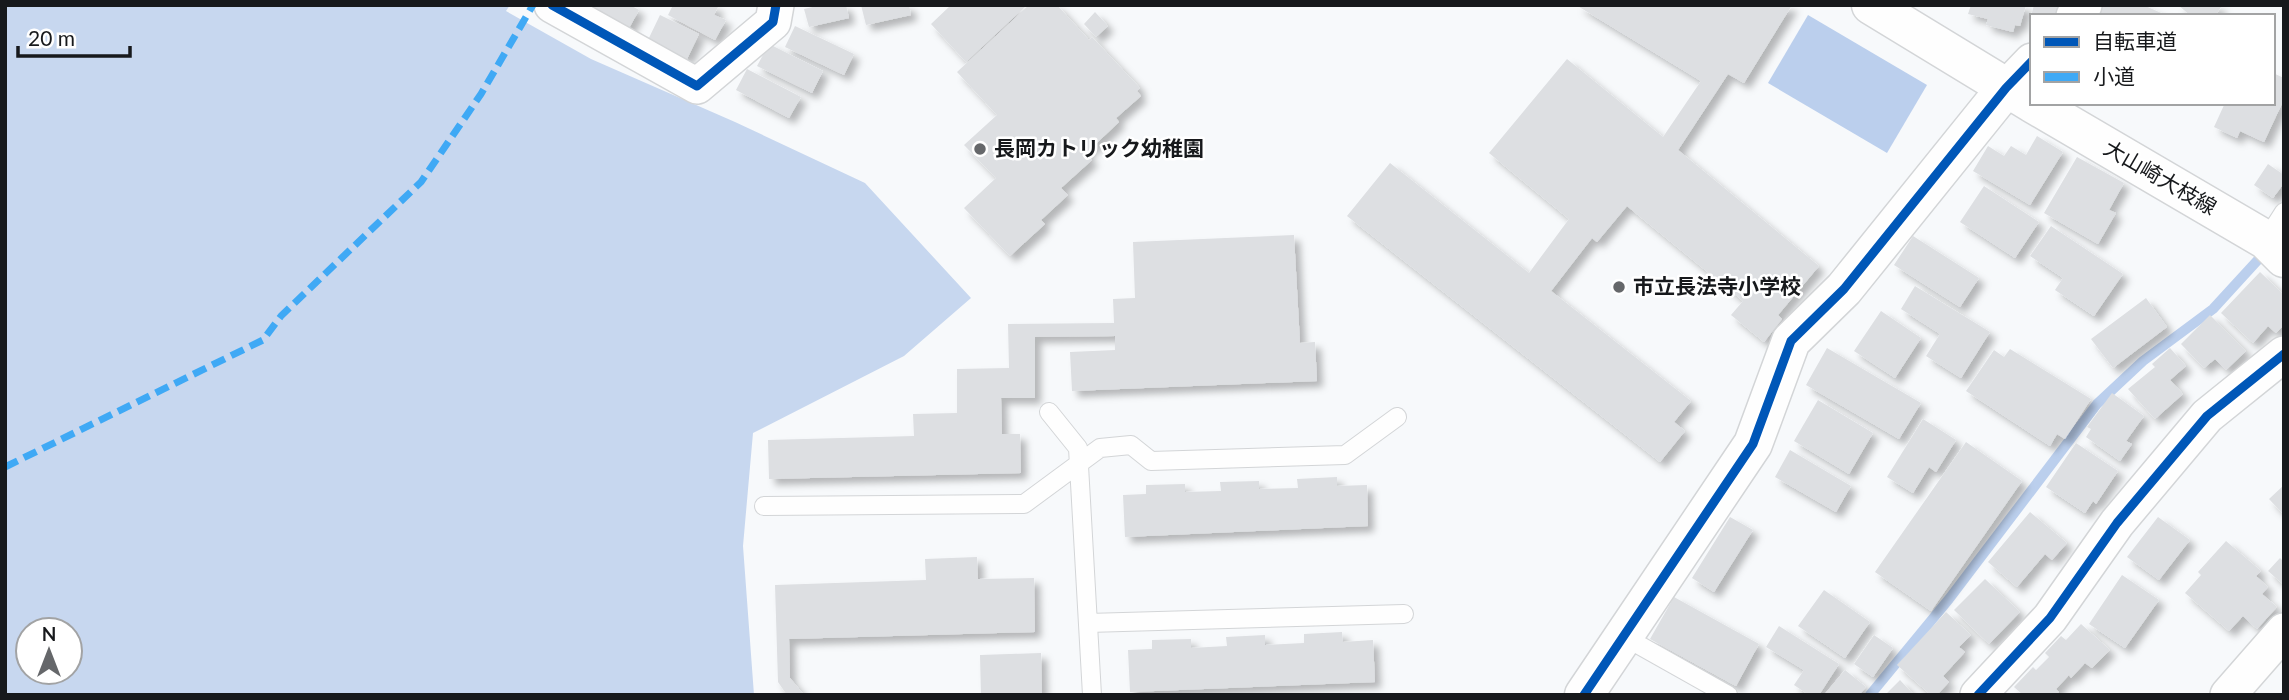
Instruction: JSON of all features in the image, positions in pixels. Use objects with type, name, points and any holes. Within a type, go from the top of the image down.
[{"type":"street","points":[[552,5],[697,86],[773,22],[776,5]]},
{"type":"street","name":"大山崎大枝線","points":[[1871,5],[2023,98]]},
{"type":"street","points":[[1584,695],[1752,444],[1791,341],[1844,289],[2023,98],[2030,69]]},
{"type":"street","name":"大山崎大枝線","points":[[2036,105],[2278,237]]},
{"type":"street","points":[[1978,695],[2050,618],[2117,523],[2207,416],[2284,354]]},
{"type":"street","points":[[2228,695],[2284,631]]},
{"type":"lane","points":[[1049,412],[1078,448],[1092,695]]},
{"type":"lane","points":[[764,506],[1024,504],[1100,448],[1131,445],[1152,461],[1345,455],[1397,417]]},
{"type":"lane","points":[[1088,623],[1404,614]]},
{"type":"lane","points":[[1623,636],[1728,695]]},
{"type":"shaded area","points":[[5,5],[510,5],[506,11],[591,59],[865,183],[971,298],[904,356],[753,433],[743,546],[754,695],[5,695]]},
{"type":"shaded area","points":[[1808,15],[1927,85],[1887,153],[1768,83]]},
{"type":"building","points":[[579,5],[630,5],[639,10],[628,30]]},
{"type":"building","points":[[673,5],[714,5],[718,7],[714,15],[726,20],[715,40],[668,15]]},
{"type":"building","points":[[821,5],[846,5],[849,18],[809,27],[804,9]]},
{"type":"building","points":[[861,5],[909,5],[911,15],[866,25]]},
{"type":"building","points":[[951,5],[1027,5],[966,62],[931,24]]},
{"type":"building","points":[[1029,5],[1057,5],[1089,40],[1092,37],[1140,88],[1137,91],[1141,96],[1116,118],[1119,122],[1086,153],[1092,160],[1061,188],[1068,195],[1041,220],[1045,224],[1010,256],[964,208],[996,178],[964,145],[997,115],[957,72]]},
{"type":"building","points":[[1576,5],[1792,5],[1744,83],[1728,74],[1678,150],[1819,266],[1778,315],[1782,319],[1764,342],[1731,315],[1743,301],[1627,206],[1597,242],[1592,238],[1551,291],[1691,401],[1674,422],[1685,431],[1660,462],[1347,216],[1390,163],[1529,273],[1569,219],[1489,153],[1567,59],[1663,137],[1701,81]]},
{"type":"building","points":[[1971,5],[2026,5],[2020,26],[2015,25],[2013,32],[1986,25],[1988,19],[1968,14]]},
{"type":"building","points":[[2034,5],[2061,5],[2059,14],[2032,14]]},
{"type":"building","points":[[2101,5],[2143,5],[2163,14],[2097,14]]},
{"type":"building","points":[[2178,5],[2221,7],[2216,14],[2189,14]]},
{"type":"building","points":[[1095,12],[1108,26],[1096,37],[1084,24]]},
{"type":"building","points":[[660,15],[699,34],[687,59],[648,40]]},
{"type":"building","points":[[795,26],[854,54],[844,75],[785,47]]},
{"type":"building","points":[[769,44],[823,71],[812,93],[757,66]]},
{"type":"building","points":[[747,69],[801,97],[789,118],[736,90]]},
{"type":"building","points":[[2275,74],[2284,78],[2284,99],[2264,142],[2240,131],[2237,138],[2214,127],[2224,105],[2275,105]]},
{"type":"building","points":[[2037,136],[2063,152],[2030,205],[1973,171],[1988,146],[2004,156],[2011,146],[2026,155]]},
{"type":"building","points":[[2077,157],[2124,183],[2109,210],[2116,213],[2098,244],[2044,213]]},
{"type":"building","points":[[2268,164],[2284,175],[2284,183],[2273,198],[2254,185]]},
{"type":"building","points":[[1984,186],[2039,222],[2015,258],[1960,222]]},
{"type":"building","points":[[2051,226],[2123,274],[2094,316],[2055,290],[2063,278],[2030,256]]},
{"type":"building","points":[[1294,235],[1300,343],[1315,342],[1317,381],[1072,391],[1070,352],[1115,350],[1115,336],[1035,337],[1035,398],[1001,398],[1002,434],[1020,434],[1021,473],[769,479],[768,440],[914,436],[913,414],[957,413],[957,369],[1009,368],[1008,324],[1114,323],[1113,299],[1135,298],[1133,242]]},
{"type":"building","points":[[1913,236],[1979,278],[1960,307],[1894,265]]},
{"type":"building","points":[[2260,272],[2284,295],[2284,325],[2276,333],[2268,326],[2253,343],[2221,313]]},
{"type":"building","points":[[1915,286],[1990,332],[1961,378],[1926,356],[1940,334],[1901,309]]},
{"type":"building","points":[[2146,298],[2167,327],[2113,368],[2091,339]]},
{"type":"building","points":[[1881,311],[1921,338],[1895,378],[1854,351]]},
{"type":"building","points":[[2210,315],[2246,351],[2226,370],[2215,359],[2204,368],[2181,344]]},
{"type":"building","points":[[1827,348],[1921,403],[1899,439],[1806,385]]},
{"type":"building","points":[[2170,348],[2186,366],[2170,380],[2183,394],[2155,419],[2128,389],[2155,367],[2152,364]]},
{"type":"building","points":[[2010,349],[2091,399],[2065,439],[2057,434],[2050,446],[1966,391],[1994,350],[2004,357]]},
{"type":"building","points":[[2112,393],[2144,416],[2126,441],[2132,444],[2120,461],[2086,437],[2091,429],[2087,427]]},
{"type":"building","points":[[1818,400],[1873,433],[1849,474],[1794,441]]},
{"type":"building","points":[[1923,419],[1956,440],[1936,472],[1929,467],[1913,493],[1887,477]]},
{"type":"building","points":[[1966,442],[2022,481],[1931,611],[1875,572]]},
{"type":"building","points":[[2076,443],[2118,471],[2096,504],[2093,501],[2085,513],[2046,487]]},
{"type":"building","points":[[1790,450],[1851,486],[1836,512],[1775,477]]},
{"type":"building","points":[[1337,477],[1337,486],[1367,485],[1368,526],[1125,537],[1123,495],[1146,494],[1146,485],[1185,484],[1185,492],[1221,491],[1220,482],[1259,481],[1259,489],[1298,488],[1297,479]]},
{"type":"building","points":[[2284,485],[2284,515],[2269,499]]},
{"type":"building","points":[[2030,512],[2067,543],[2052,560],[2045,554],[2017,587],[1988,562]]},
{"type":"building","points":[[1730,517],[1753,530],[1714,592],[1692,578]]},
{"type":"building","points":[[2158,517],[2190,540],[2159,580],[2127,557]]},
{"type":"building","points":[[2226,541],[2261,571],[2256,576],[2268,587],[2262,594],[2277,607],[2257,629],[2243,616],[2229,631],[2185,593],[2201,575],[2198,572]]},
{"type":"building","points":[[977,557],[978,579],[1034,578],[1035,632],[789,639],[790,678],[804,695],[787,695],[778,682],[775,585],[926,580],[925,559]]},
{"type":"building","points":[[2280,558],[2284,562],[2284,585],[2268,571]]},
{"type":"building","points":[[2122,575],[2159,600],[2125,648],[2089,624]]},
{"type":"building","points":[[1985,579],[2020,612],[1989,644],[1954,610]]},
{"type":"building","points":[[1824,590],[1870,622],[1845,658],[1798,626]]},
{"type":"building","points":[[1674,597],[1759,644],[1736,686],[1650,639]]},
{"type":"building","points":[[1946,612],[1971,635],[1959,647],[1965,652],[1943,676],[1949,682],[1937,695],[1931,695],[1897,665]]},
{"type":"building","points":[[2081,624],[2110,650],[2092,668],[2085,663],[2071,678],[2069,675],[2056,689],[2059,692],[2056,695],[2023,695],[2014,687],[2033,667],[2036,670],[2049,657],[2045,653],[2061,636],[2066,640]]},
{"type":"building","points":[[1779,626],[1839,664],[1819,695],[1809,695],[1794,685],[1804,670],[1766,647]]},
{"type":"building","points":[[1342,632],[1343,642],[1373,640],[1375,682],[1130,692],[1128,650],[1152,649],[1152,640],[1191,639],[1191,648],[1227,646],[1226,637],[1265,635],[1265,645],[1304,643],[1304,634]]},
{"type":"building","points":[[1874,635],[1893,648],[1873,677],[1854,664]]},
{"type":"building","points":[[1041,653],[1042,695],[981,695],[980,655]]},
{"type":"building","points":[[1845,670],[1866,687],[1859,695],[1824,695]]},
{"type":"building","points":[[1900,680],[1914,695],[1885,695]]},
{"type":"waterway","points":[[1870,695],[1949,599],[2097,404],[2143,361],[2213,309],[2267,250]]},
{"type":"marked path","points":[[5,467],[263,340],[281,316],[421,182],[481,94],[533,5]]},
{"type":"cycle path","points":[[552,5],[697,86],[773,22],[776,5]]},
{"type":"cycle path","points":[[1584,695],[1753,444],[1791,341],[1844,289],[2006,88],[2030,63]]},
{"type":"cycle path","points":[[1978,695],[2050,618],[2117,523],[2207,416],[2284,354]]},
{"type":"place","name":"長岡カトリック幼稚園","points":[[980,149]]},
{"type":"place","name":"市立長法寺小学校","points":[[1619,287]]}]
